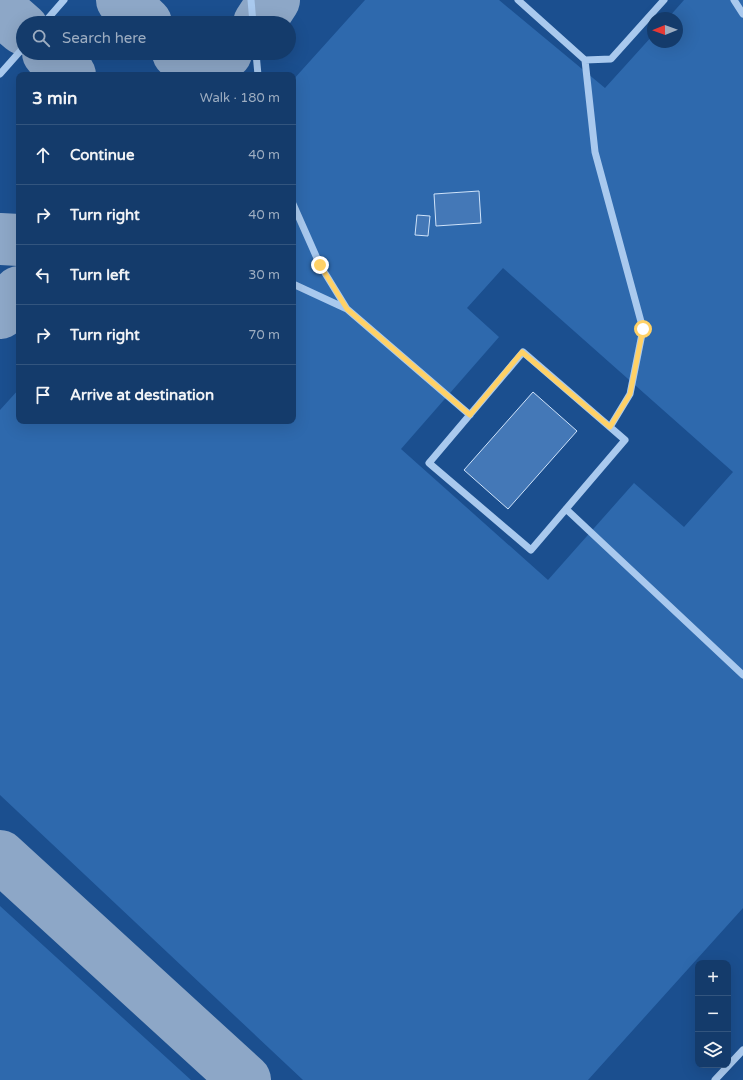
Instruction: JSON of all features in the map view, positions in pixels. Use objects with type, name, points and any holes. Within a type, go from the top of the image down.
[{"type":"lane","points":[[50,16],[64,0]]},
{"type":"lane","points":[[251,0],[252,16]]},
{"type":"lane","points":[[518,0],[585,60],[595,152],[643,329],[630,394],[610,427]]},
{"type":"lane","points":[[585,60],[611,59],[664,0]]},
{"type":"lane","points":[[734,0],[743,14]]},
{"type":"lane","points":[[0,74],[16,56]]},
{"type":"lane","points":[[257,60],[258,72]]},
{"type":"lane","points":[[296,211],[320,265],[347,309]]},
{"type":"lane","points":[[296,285],[347,309],[470,415]]},
{"type":"lane","points":[[522,352],[610,427],[625,440],[531,550],[429,463],[522,352]]},
{"type":"lane","points":[[566,510],[743,676]]},
{"type":"lane","points":[[715,1080],[743,1050]]},
{"type":"shaded area","points":[[365,0],[499,0],[605,88],[647,42],[647,48],[683,48],[683,12],[673,12],[684,0],[743,0],[743,908],[588,1080],[303,1080],[0,795],[0,410],[16,392],[16,424],[296,424],[296,77]],"holes":[[[503,268],[733,472],[684,527],[634,483],[548,580],[401,449],[499,337],[467,308]]]},
{"type":"shaded area","points":[[0,906],[191,1080],[0,1080]]},
{"type":"building","points":[[479,191],[481,223],[436,226],[434,194]]},
{"type":"building","points":[[417,215],[430,216],[428,236],[415,235]]},
{"type":"building","points":[[533,392],[577,431],[508,509],[464,470]]},
{"type":"taxiway","points":[[122,0],[139,16]]},
{"type":"taxiway","points":[[264,16],[274,0]]},
{"type":"taxiway","points":[[0,9],[16,23]]},
{"type":"taxiway","points":[[55,60],[67,72]]},
{"type":"taxiway","points":[[0,239],[16,240]]},
{"type":"taxiway","points":[[0,313],[16,295]]},
{"type":"taxiway","points":[[0,856],[245,1080]]},
{"type":"route","points":[[320,265],[347,309],[470,415],[522,352],[610,427],[630,394],[643,329]]}]
